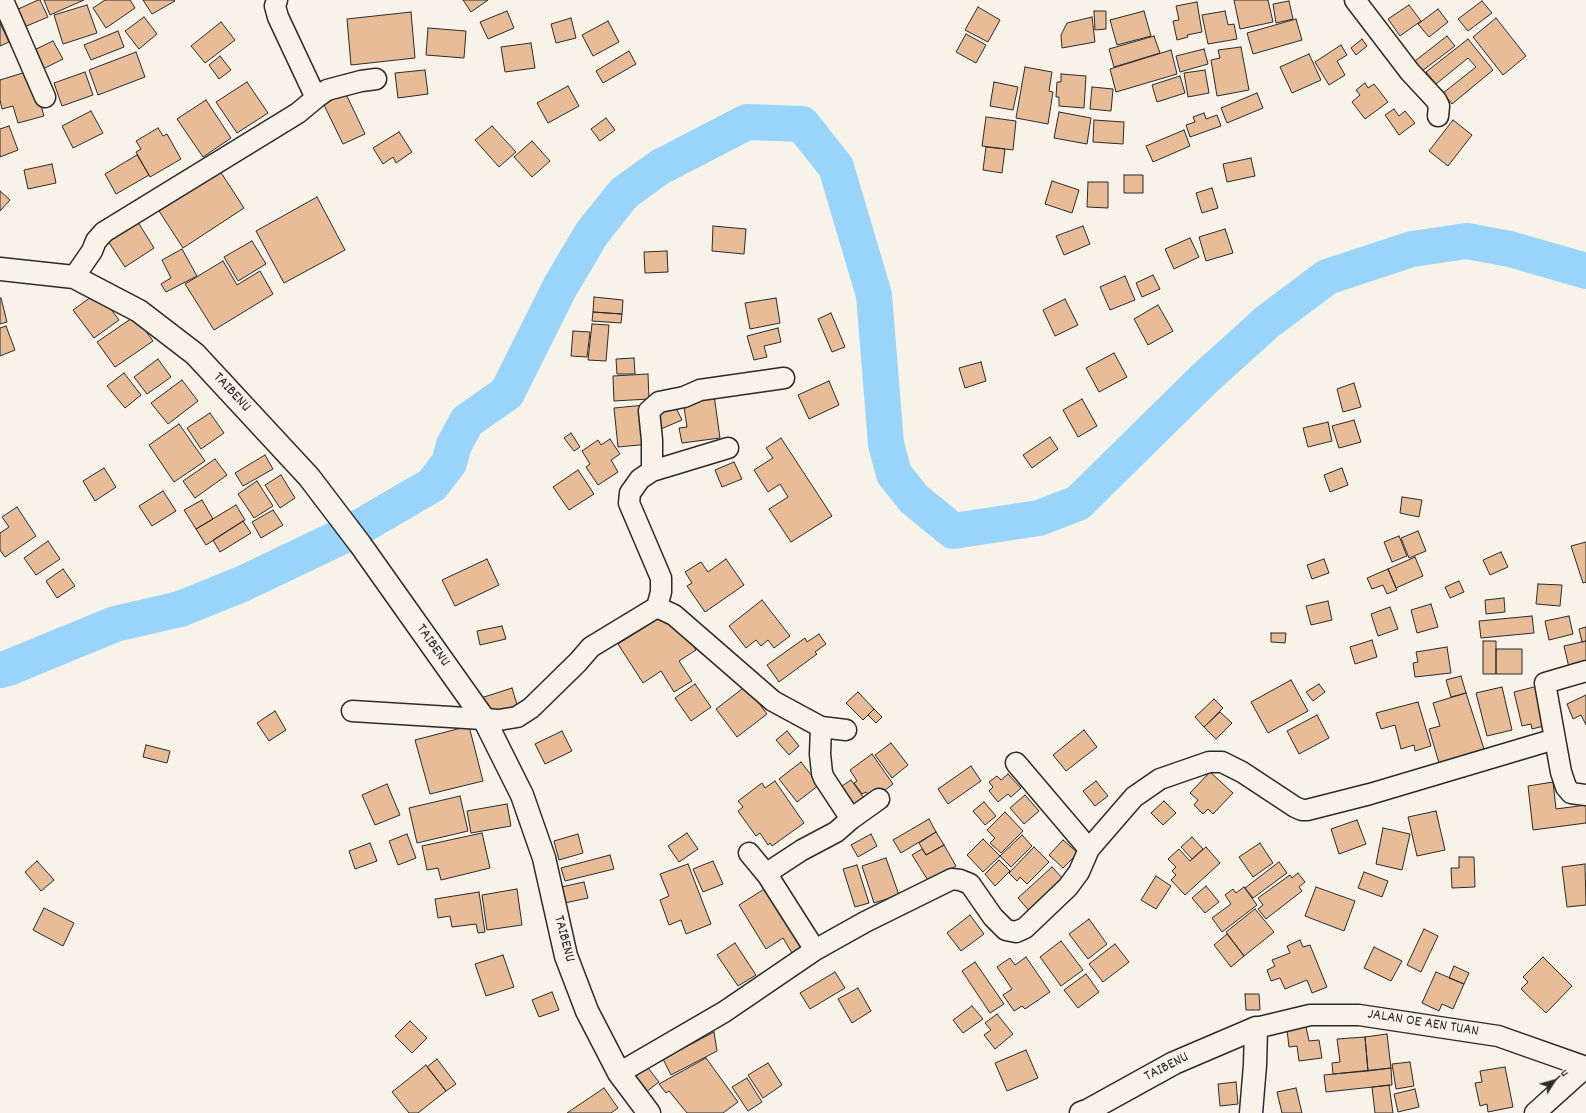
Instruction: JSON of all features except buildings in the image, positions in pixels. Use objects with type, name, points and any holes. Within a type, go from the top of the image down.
[{"type":"main road","points":[[0,269],[74,277]]},
{"type":"main road","name":"TAIBENU","points":[[74,277],[139,311],[195,354],[308,476],[360,544],[484,719],[522,795],[544,858],[566,956],[587,1011],[619,1073],[650,1113]]},
{"type":"main road","points":[[1251,1113],[1255,1066],[1256,1028]]},
{"type":"main road","name":"TAIBENU","points":[[1081,1113],[1174,1063],[1256,1028]]},
{"type":"street","points":[[277,0],[276,6],[278,17],[316,98]]},
{"type":"street","points":[[1355,0],[1410,72],[1436,100],[1439,106],[1438,116]]},
{"type":"street","points":[[6,4],[45,97]]},
{"type":"street","points":[[74,277],[92,251],[96,241],[104,232],[298,113],[327,90],[354,82],[376,79]]},
{"type":"street","points":[[652,471],[652,440],[649,412],[659,402],[684,397],[700,390],[784,378]]},
{"type":"street","points":[[352,711],[499,720],[517,717],[532,708],[591,647],[657,607],[661,592],[661,578],[629,503],[630,493],[640,479],[652,471],[728,448]]},
{"type":"street","points":[[657,607],[674,615],[773,701],[821,728],[846,730]]},
{"type":"street","points":[[1586,671],[1545,683],[1561,772],[1566,787],[1571,793],[1586,795]]},
{"type":"street","points":[[821,728],[820,754],[822,773],[851,820]]},
{"type":"street","points":[[619,1073],[724,1012],[815,950],[865,922],[952,879],[970,884],[993,917],[1006,930],[1016,932],[1025,928],[1068,887],[1080,872],[1089,848],[1134,797],[1160,779],[1208,762],[1222,762],[1242,772],[1295,807],[1302,810],[1307,810],[1370,794],[1556,740]]},
{"type":"street","points":[[1016,763],[1089,848]]},
{"type":"street","points":[[765,873],[802,850],[836,832],[879,799]]},
{"type":"street","points":[[749,853],[765,873],[815,950]]},
{"type":"street","name":"JALAN OE AEN TUAN","points":[[1256,1028],[1310,1015],[1359,1015],[1498,1036],[1586,1067]]},
{"type":"street","points":[[1535,1113],[1553,1099],[1586,1067]]},
{"type":"waterway","points":[[0,670],[115,624],[180,609],[242,584],[353,531],[432,485],[449,463],[454,445],[467,421],[507,393],[560,287],[592,233],[624,193],[660,167],[747,122],[802,124],[836,167],[874,295],[886,444],[894,474],[914,499],[953,531],[1039,518],[1078,503],[1204,379],[1267,322],[1327,277],[1412,249],[1467,241],[1510,249],[1586,271]]}]
